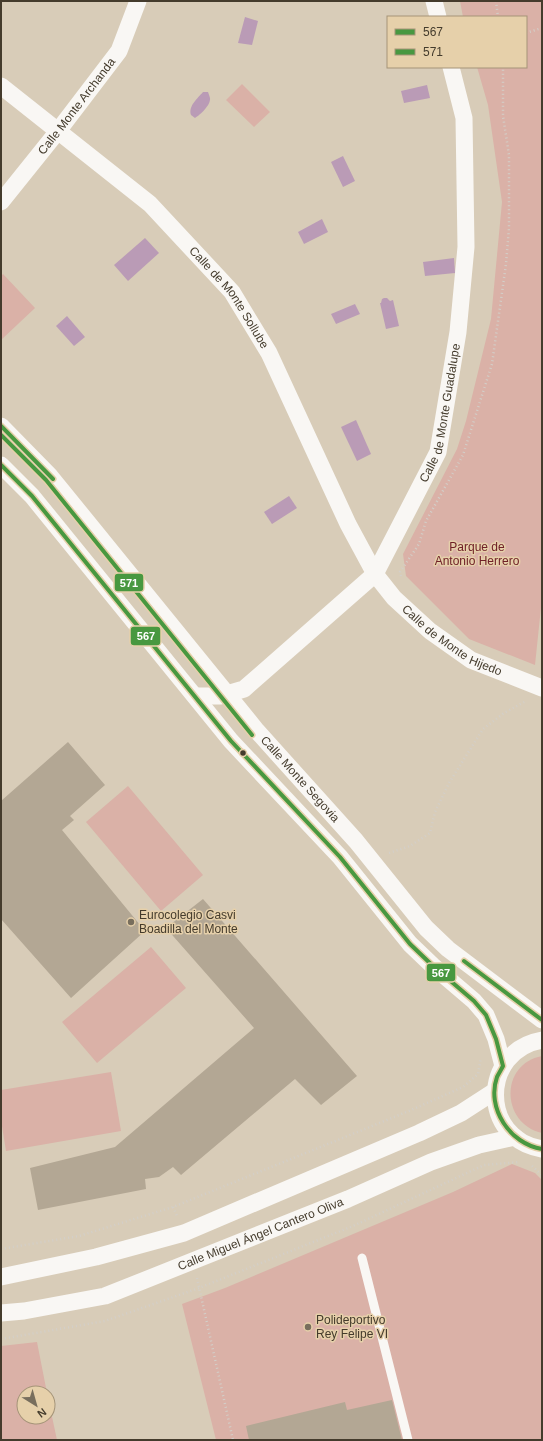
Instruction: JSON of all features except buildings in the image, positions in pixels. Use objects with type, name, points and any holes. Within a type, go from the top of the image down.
[{"type":"street","name":"Calle Monte Archanda","points":[[1,202],[119,51],[138,1]]},
{"type":"street","points":[[434,1],[438,16]]},
{"type":"street","name":"Calle de Monte Guadalupe","points":[[237,696],[374,574],[438,452],[458,332],[466,247],[464,118],[451,68]]},
{"type":"street","name":"Calle de Monte Sollube","points":[[1,86],[150,204],[232,292],[269,353],[348,524],[374,574]]},
{"type":"street","name":"Calle Monte Segovia","points":[[1,426],[50,476],[237,696],[258,731],[356,841],[426,928],[448,949],[542,1020]]},
{"type":"street","name":"Calle Monte Segovia","points":[[1,465],[32,496],[231,741],[340,857],[410,944],[474,1001],[486,1015],[496,1039],[503,1066]]},
{"type":"street","name":"Calle de Monte Hijedo","points":[[374,574],[394,598],[430,631],[471,660],[536,694]]},
{"type":"street","points":[[195,696],[237,696],[231,741]]},
{"type":"street","points":[[542,1040],[534,1041],[511,1055],[497,1078],[495,1092],[499,1116],[506,1127],[515,1137],[524,1143],[542,1149]]},
{"type":"street","points":[[1,1277],[96,1257],[184,1233],[419,1134],[461,1113],[495,1092]]},
{"type":"street","name":"Calle Miguel Ángel Cantero Oliva","points":[[1,1313],[24,1311],[105,1296],[348,1200],[431,1162],[479,1145],[515,1137]]},
{"type":"lane","points":[[362,1258],[408,1440]]},
{"type":"path","points":[[496,1],[498,16]]},
{"type":"path","points":[[527,33],[542,28]]},
{"type":"path","points":[[373,861],[393,851],[410,846],[430,833],[435,812],[449,782],[483,729],[504,713],[536,694]]},
{"type":"path","points":[[1,1249],[79,1236],[173,1207],[409,1111],[463,1087],[478,1074],[482,1052]]},
{"type":"path","points":[[1,1339],[105,1321],[199,1288],[353,1226],[484,1165],[518,1162],[524,1164]]},
{"type":"path","points":[[532,1165],[542,1175]]},
{"type":"path","points":[[173,1207],[184,1233]]},
{"type":"path","points":[[194,1262],[233,1440]]},
{"type":"green space","name":"Parque de Antonio Herrero","points":[[460,1],[542,1],[542,598],[535,665],[469,639],[406,576],[403,554],[457,449],[466,421],[491,319],[502,202],[488,105],[477,68],[527,68],[527,16],[463,16]]},
{"type":"green space","points":[[242,84],[270,112],[254,127],[226,100]]},
{"type":"green space","points":[[3,274],[35,308],[1,340],[1,276]]},
{"type":"green space","points":[[128,786],[203,875],[161,911],[86,822]]},
{"type":"green space","points":[[151,947],[186,988],[97,1063],[62,1022]]},
{"type":"green space","points":[[542,1056],[542,1133],[528,1127],[519,1118],[513,1107],[510,1094],[512,1082],[518,1070],[528,1061]]},
{"type":"green space","points":[[111,1072],[121,1131],[6,1151],[1,1120],[1,1090]]},
{"type":"green space","name":"Polideportivo Rey Felipe VI","points":[[512,1164],[535,1173],[542,1180],[542,1440],[216,1440],[182,1304],[225,1288],[453,1192]]},
{"type":"green space","points":[[37,1342],[45,1385],[16,1385],[16,1425],[54,1425],[57,1440],[1,1440],[1,1346]]},
{"type":"shaded area","points":[[245,17],[258,21],[252,45],[238,43]]},
{"type":"shaded area","points":[[427,85],[430,98],[404,103],[401,91]]},
{"type":"shaded area","points":[[203,92],[208,92],[210,101],[205,110],[195,118],[191,115],[191,108]]},
{"type":"shaded area","points":[[343,156],[355,181],[343,187],[331,162]]},
{"type":"shaded area","points":[[322,219],[328,232],[304,244],[298,232]]},
{"type":"shaded area","points":[[145,238],[159,253],[128,281],[114,265]]},
{"type":"shaded area","points":[[454,258],[455,273],[425,276],[423,262]]},
{"type":"shaded area","points":[[384,298],[387,298],[390,301],[393,300],[399,326],[386,329],[380,303]]},
{"type":"shaded area","points":[[355,304],[360,314],[336,324],[331,314]]},
{"type":"shaded area","points":[[67,316],[85,337],[74,346],[56,326]]},
{"type":"shaded area","points":[[356,420],[371,454],[357,461],[341,427]]},
{"type":"shaded area","points":[[289,496],[297,508],[272,524],[264,512]]},
{"type":"transit line","name":"567","points":[[1,426],[53,479]]},
{"type":"transit line","name":"571","points":[[1,435],[46,480],[252,735]]},
{"type":"transit line","name":"567","points":[[1,465],[32,496],[231,741],[340,857],[410,944],[474,1001],[486,1015],[496,1039],[503,1066],[497,1077],[494,1089],[498,1112],[503,1123],[520,1140],[530,1146],[542,1149]]},
{"type":"transit line","name":"567","points":[[464,961],[542,1020]]},
{"type":"place","name":"Eurocolegio Casvi Boadilla del Monte","points":[[131,922]]},
{"type":"place","name":"Polideportivo Rey Felipe VI","points":[[308,1327]]}]
